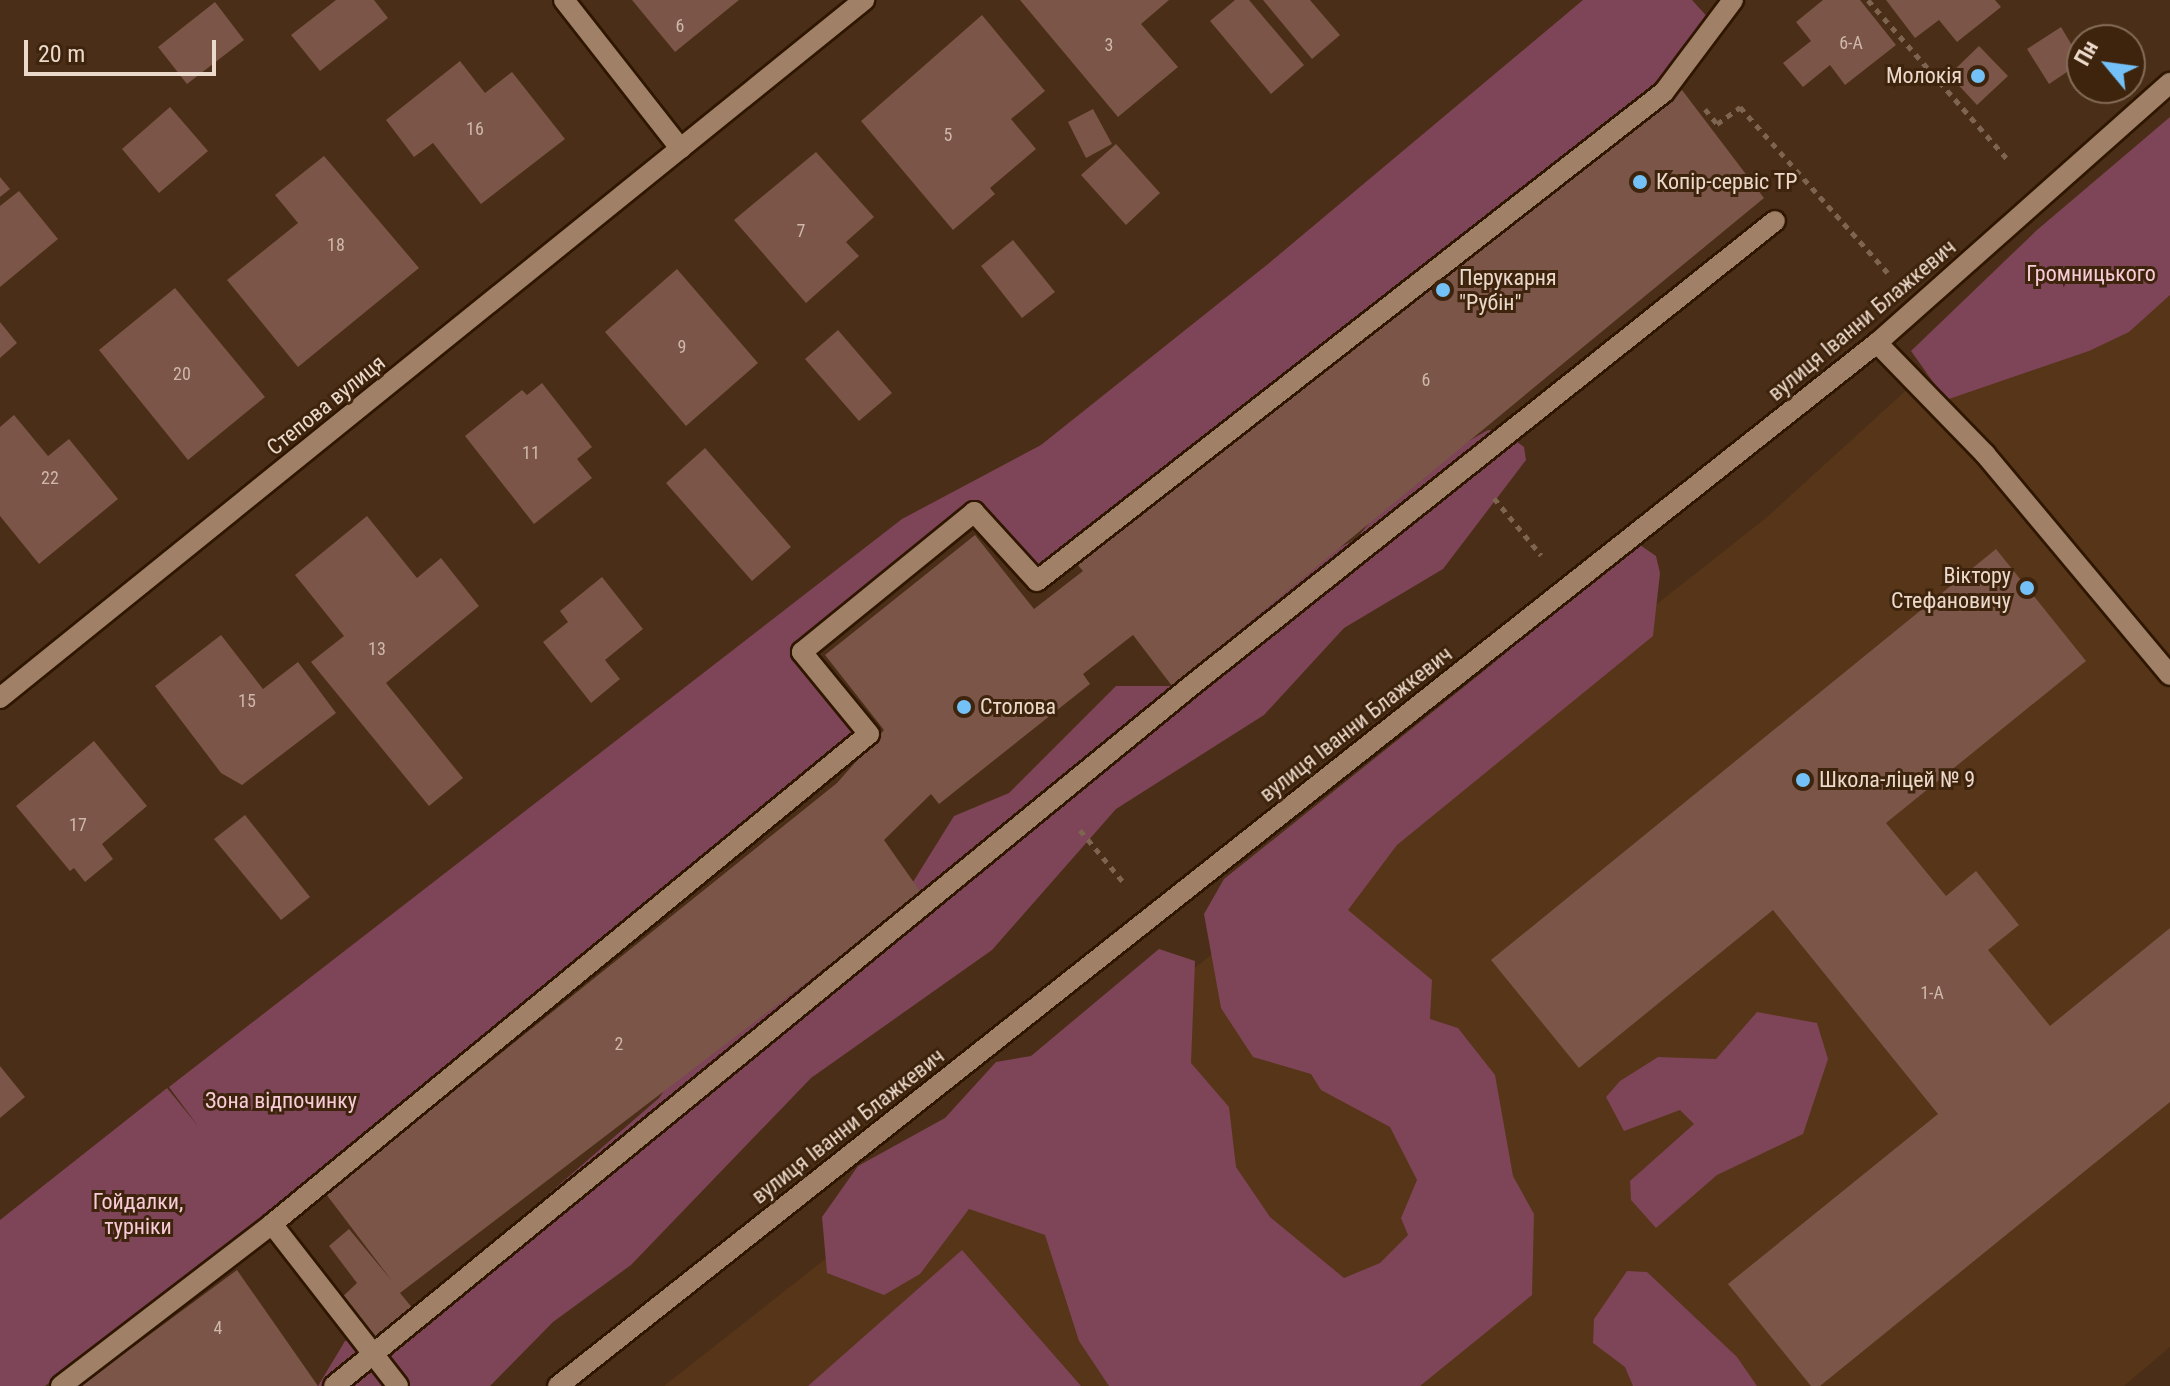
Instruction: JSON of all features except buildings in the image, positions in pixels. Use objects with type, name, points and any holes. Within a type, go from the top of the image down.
[{"type":"street","points":[[564,0],[681,149]]},
{"type":"street","name":"Степова вулиця","points":[[0,698],[864,0]]},
{"type":"street","points":[[61,1386],[272,1224],[869,734],[802,652],[974,512],[1037,581],[1664,92],[1733,0]]},
{"type":"street","name":"вулиця Іванни Блажкевич","points":[[558,1386],[1877,343],[2170,83]]},
{"type":"street","points":[[334,1386],[1192,685],[1775,221]]},
{"type":"street","points":[[1877,343],[1985,454],[2170,675]]},
{"type":"street","points":[[272,1224],[398,1386]]},
{"type":"path","points":[[1868,0],[2007,159]]},
{"type":"path","points":[[1697,100],[1717,124],[1740,107],[1918,306]]},
{"type":"path","points":[[1487,491],[1534,546]]},
{"type":"path","points":[[1072,821],[1118,876]]},
{"type":"shaded area","name":"Школа-ліцей № 9","points":[[2138,179],[2170,193],[2170,1347],[2124,1386],[664,1386],[1766,518]]},
{"type":"green space","name":"Зона відпочинку","points":[[1583,0],[1692,0],[1712,22],[1668,76],[1037,576],[971,508],[798,652],[855,735],[267,1216],[45,1386],[0,1386],[0,1220],[167,1088],[198,1126],[169,1087],[902,519],[1041,445],[1268,264]]},
{"type":"green space","name":"Громницького","points":[[2170,117],[2170,295],[2129,332],[2089,351],[1946,400],[1911,351],[2037,230]]},
{"type":"green space","points":[[1488,430],[1502,431],[1524,447],[1526,460],[1443,569],[1344,628],[1264,715],[1116,809],[992,950],[811,1078],[631,1265],[553,1322],[490,1386],[318,1386],[345,1341],[406,1318],[659,1098],[700,1037],[821,950],[890,919],[954,816],[1009,793],[1116,686],[1172,686],[1188,647],[1261,587],[1356,539],[1409,475]]},
{"type":"green space","points":[[1640,545],[1656,556],[1660,573],[1653,636],[1397,845],[1348,910],[1432,980],[1430,1019],[1458,1028],[1495,1075],[1513,1176],[1534,1214],[1532,1295],[1420,1386],[1109,1386],[1079,1341],[1045,1235],[969,1209],[920,1274],[884,1295],[827,1273],[822,1217],[858,1166],[945,1118],[996,1062],[1031,1056],[1159,949],[1195,961],[1191,1063],[1229,1107],[1236,1167],[1270,1217],[1344,1278],[1380,1263],[1408,1235],[1401,1218],[1417,1180],[1390,1127],[1321,1090],[1311,1074],[1253,1057],[1221,1008],[1204,914],[1224,879],[1510,650],[1382,748],[1440,679]]},
{"type":"green space","points":[[1757,1012],[1817,1023],[1828,1059],[1803,1134],[1717,1175],[1656,1228],[1631,1200],[1630,1181],[1694,1124],[1680,1110],[1624,1131],[1606,1097],[1620,1081],[1658,1057],[1716,1059]]},
{"type":"green space","points":[[962,1250],[1081,1386],[808,1386]]},
{"type":"green space","points":[[1627,1271],[1647,1272],[1737,1357],[1757,1386],[1633,1386],[1625,1367],[1593,1343],[1594,1319]]},
{"type":"place","name":"Молокія","points":[[1978,76]]},
{"type":"place","name":"Копір-сервіс ТР","points":[[1640,182]]},
{"type":"place","name":"Перукарня \"Рубін\"","points":[[1443,290]]},
{"type":"place","name":"Віктору Стефановичу","points":[[2027,588]]},
{"type":"place","name":"Столова","points":[[964,707]]},
{"type":"place","name":"Школа-ліцей № 9","points":[[1803,780]]},
{"type":"park label","name":"Гойдалки, турніки","points":[[138,1214]]}]
